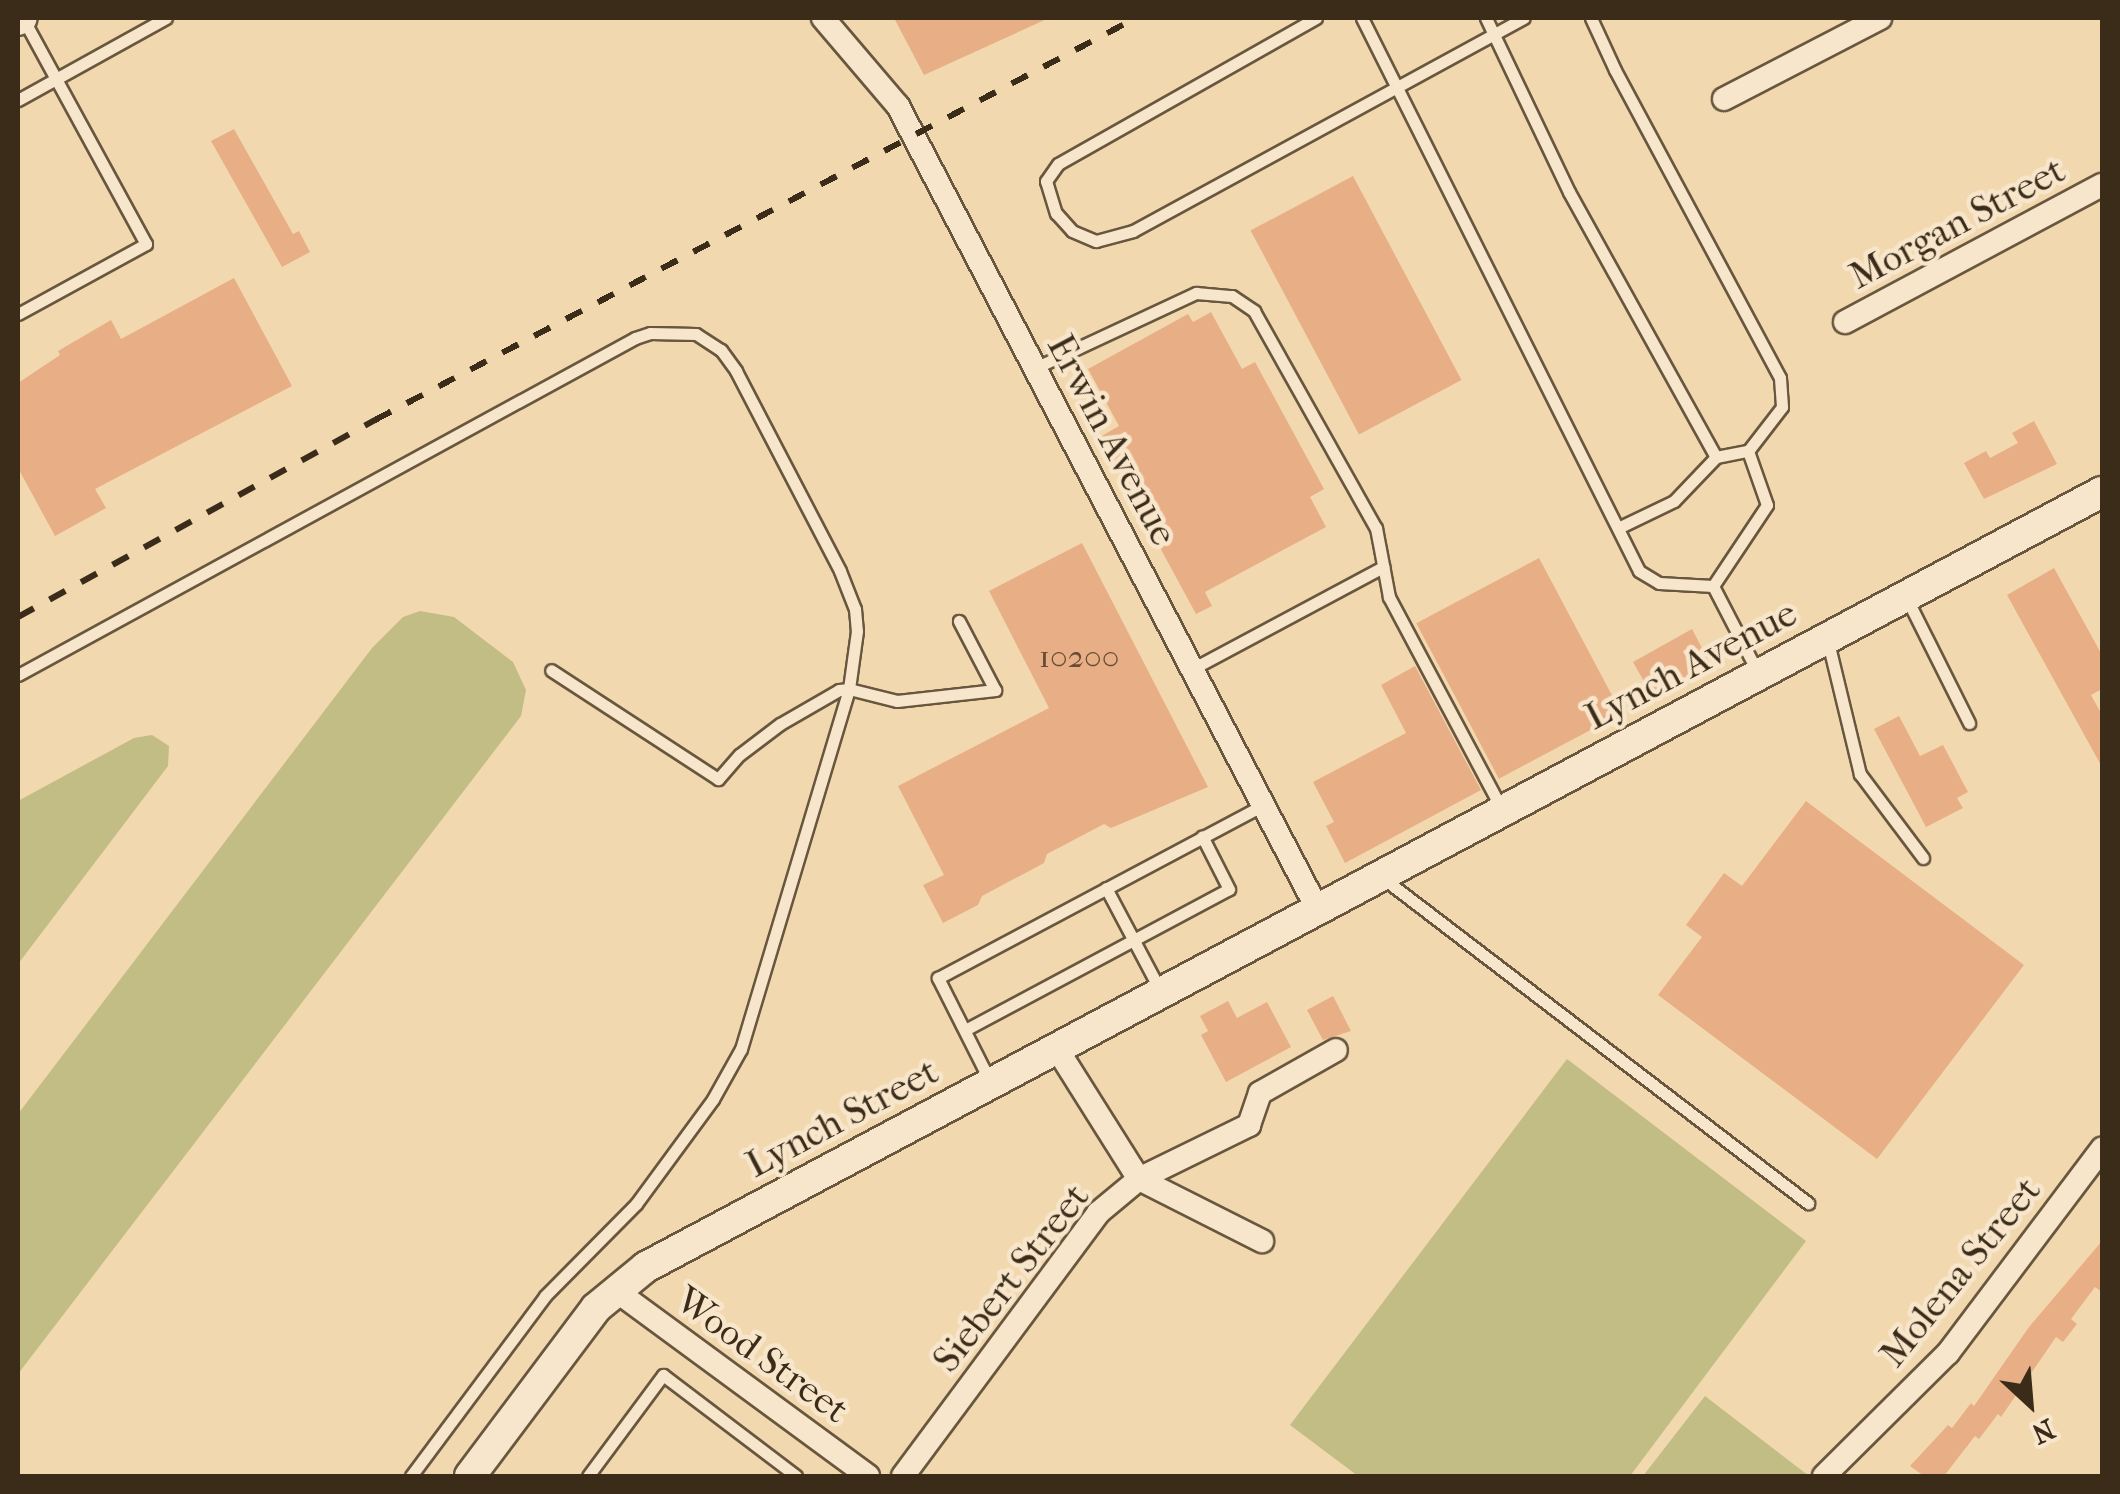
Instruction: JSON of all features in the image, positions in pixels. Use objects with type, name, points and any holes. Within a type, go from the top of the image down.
[{"type":"street","name":"Erwin Avenue","points":[[823,18],[898,106],[1318,910]]},
{"type":"street","points":[[1724,100],[1880,18]]},
{"type":"street","name":"Morgan Street","points":[[1845,322],[2102,186]]},
{"type":"street","name":"Lynch Avenue","points":[[1318,910],[2102,492]]},
{"type":"street","name":"Lynch Street","points":[[470,1476],[596,1308],[646,1267],[1318,910]]},
{"type":"street","points":[[1057,1049],[1139,1179],[1262,1241]]},
{"type":"street","name":"Siebert Street","points":[[903,1476],[1098,1213],[1139,1179],[1248,1125],[1260,1092],[1336,1050]]},
{"type":"street","name":"Molena Street","points":[[1824,1476],[1948,1352],[2102,1149]]},
{"type":"street","name":"Wood Street","points":[[615,1290],[868,1476]]},
{"type":"lane","points":[[18,314],[146,244],[21,18]]},
{"type":"lane","points":[[18,100],[166,18]]},
{"type":"lane","points":[[1316,18],[1058,164],[1046,181],[1056,213],[1072,232],[1096,241],[1133,231],[1524,18]]},
{"type":"lane","points":[[1362,18],[1639,571],[1658,583],[1712,586]]},
{"type":"lane","points":[[1486,18],[1569,192],[1716,458]]},
{"type":"lane","points":[[1591,18],[1780,378],[1782,407],[1748,451],[1716,458],[1674,502],[1618,528]]},
{"type":"lane","points":[[1035,368],[1196,293],[1232,296],[1254,311],[1376,528],[1389,597],[1503,811]]},
{"type":"lane","points":[[18,675],[622,344],[650,333],[696,334],[721,350],[736,370],[840,571],[855,609],[857,631],[849,689],[741,1049],[713,1100],[636,1204],[545,1296],[411,1476]]},
{"type":"lane","points":[[1712,586],[1767,505],[1748,451]]},
{"type":"lane","points":[[1192,669],[1383,567]]},
{"type":"lane","points":[[1712,586],[1759,674]]},
{"type":"lane","points":[[1906,597],[1969,723]]},
{"type":"lane","points":[[551,670],[718,779],[739,755],[780,724],[839,690],[897,700],[995,690],[959,621]]},
{"type":"lane","points":[[1827,638],[1860,774],[1923,858]]},
{"type":"lane","points":[[992,1084],[938,978],[1263,805]]},
{"type":"lane","points":[[965,1030],[1229,890],[1202,836]]},
{"type":"lane","points":[[1381,876],[1808,1203]]},
{"type":"lane","points":[[1106,888],[1162,994]]},
{"type":"lane","points":[[588,1476],[663,1375],[796,1476]]},
{"type":"shaded area","points":[[420,611],[454,617],[513,662],[526,690],[521,716],[18,1374],[18,1114],[372,648],[403,617]]},
{"type":"shaded area","points":[[152,735],[169,746],[168,766],[18,964],[18,801],[134,738]]},
{"type":"shaded area","points":[[1567,1059],[1806,1241],[1630,1476],[1358,1476],[1290,1425]]},
{"type":"shaded area","points":[[1705,1396],[1809,1476],[1643,1476]]},
{"type":"building","points":[[894,18],[1049,18],[924,75]]},
{"type":"building","points":[[234,129],[293,234],[299,231],[310,252],[282,267],[211,141]]},
{"type":"building","points":[[1353,176],[1461,380],[1359,434],[1251,230]]},
{"type":"building","points":[[234,278],[292,386],[95,489],[106,508],[55,536],[18,468],[18,383],[60,355],[58,351],[111,320],[121,339]]},
{"type":"building","points":[[1211,312],[1242,369],[1255,362],[1324,489],[1310,497],[1326,527],[1205,592],[1212,606],[1196,614],[1100,437],[1119,426],[1088,369],[1188,314],[1193,322]]},
{"type":"building","points":[[2034,421],[2057,464],[1984,499],[1964,463],[1986,451],[1990,458],[2018,443],[2012,433]]},
{"type":"building","points":[[1082,543],[1208,787],[1111,828],[1104,824],[1047,854],[1044,863],[982,896],[978,905],[943,923],[923,885],[944,875],[898,786],[1049,708],[989,591]]},
{"type":"building","points":[[1539,558],[1622,713],[1499,779],[1416,623]]},
{"type":"building","points":[[2054,568],[2102,655],[2102,689],[2091,695],[2102,715],[2102,767],[2007,595]]},
{"type":"building","points":[[1692,629],[1712,667],[1651,694],[1633,662]]},
{"type":"building","points":[[1415,666],[1481,790],[1345,863],[1326,826],[1334,822],[1313,782],[1406,733],[1381,685]]},
{"type":"building","points":[[1899,716],[1920,756],[1943,745],[1968,792],[1957,798],[1963,808],[1926,827],[1874,729]]},
{"type":"building","points":[[1806,801],[2024,965],[1877,1159],[1658,995],[1702,937],[1686,925],[1724,873],[1742,886]]},
{"type":"building","points":[[1333,996],[1351,1031],[1323,1040],[1307,1010]]},
{"type":"building","points":[[1228,1001],[1237,1018],[1267,1002],[1291,1047],[1226,1082],[1201,1035],[1208,1031],[1200,1016]]},
{"type":"building","points":[[2102,1241],[2102,1292],[2095,1287],[2071,1319],[2077,1324],[2063,1342],[2056,1337],[2001,1417],[1998,1414],[1979,1439],[1975,1436],[1944,1476],[1924,1476],[1910,1466],[1948,1425],[1952,1428],[1971,1403],[1974,1406],[2029,1327]]},
{"type":"railway","points":[[18,617],[375,420],[1136,18]]}]
